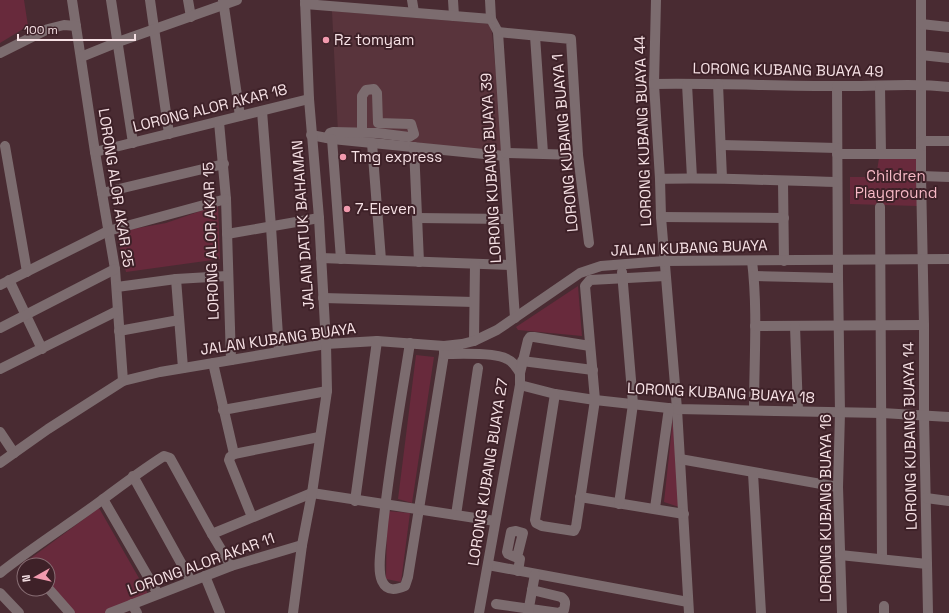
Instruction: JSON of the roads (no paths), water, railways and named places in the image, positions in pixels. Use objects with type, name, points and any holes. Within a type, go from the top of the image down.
[{"type":"street","name":"LORONG ALOR AKAR 25","points":[[72,0],[95,152],[115,269],[123,381]]},
{"type":"street","points":[[112,0],[133,143]]},
{"type":"street","points":[[150,0],[169,134]]},
{"type":"street","points":[[188,0],[191,17]]},
{"type":"street","points":[[81,57],[118,42],[191,17],[223,2],[237,0]]},
{"type":"street","points":[[412,0],[414,12]]},
{"type":"street","points":[[453,0],[454,16]]},
{"type":"street","points":[[305,2],[491,19],[490,0]]},
{"type":"street","name":"LORONG KUBANG BUAYA 44","points":[[656,0],[654,84],[673,408]]},
{"type":"street","name":"LORONG KUBANG BUAYA 14","points":[[921,0],[921,176],[928,613]]},
{"type":"street","points":[[223,2],[240,116]]},
{"type":"street","name":"JALAN DATUK BAHAMAN","points":[[293,613],[302,545],[312,493],[319,437],[325,411],[326,391],[326,344],[319,218],[311,135],[305,2]]},
{"type":"street","name":"LORONG KUBANG BUAYA 39","points":[[491,19],[498,32],[510,265],[515,318]]},
{"type":"street","points":[[921,24],[949,27]]},
{"type":"street","points":[[0,53],[48,29],[64,25],[76,26]]},
{"type":"street","points":[[498,32],[535,36],[543,153]]},
{"type":"street","name":"LORONG KUBANG BUAYA 1","points":[[535,36],[571,39],[578,155],[589,243]]},
{"type":"street","points":[[921,55],[949,58]]},
{"type":"street","name":"LORONG KUBANG BUAYA 49","points":[[654,84],[837,86],[927,84],[949,87]]},
{"type":"street","points":[[687,84],[692,178]]},
{"type":"street","points":[[718,84],[722,178]]},
{"type":"street","name":"LORONG KUBANG BUAYA 16","points":[[837,86],[840,413],[838,487],[842,613]]},
{"type":"street","points":[[880,86],[881,154]]},
{"type":"street","points":[[341,259],[330,133],[362,132],[377,128],[376,90],[374,89],[366,90],[362,96],[362,132]]},
{"type":"street","name":"LORONG ALOR AKAR 18","points":[[95,152],[309,99]]},
{"type":"street","points":[[262,111],[272,227],[279,351]]},
{"type":"street","name":"LORONG ALOR AKAR 15","points":[[219,122],[226,199],[230,360]]},
{"type":"street","points":[[311,135],[372,143],[505,154],[543,153],[578,155]]},
{"type":"street","points":[[921,141],[949,141]]},
{"type":"street","points":[[372,143],[381,260]]},
{"type":"street","points":[[721,145],[881,154],[921,154]]},
{"type":"street","points":[[5,146],[27,272]]},
{"type":"street","points":[[414,147],[419,262]]},
{"type":"street","points":[[102,193],[224,164]]},
{"type":"street","points":[[921,176],[949,177]]},
{"type":"street","points":[[660,179],[722,178],[837,182]]},
{"type":"street","points":[[783,181],[784,261]]},
{"type":"street","points":[[42,349],[26,314],[4,283],[108,231],[226,199]]},
{"type":"street","points":[[880,207],[882,325],[882,559]]},
{"type":"street","points":[[661,217],[784,218]]},
{"type":"street","points":[[226,234],[319,218]]},
{"type":"street","points":[[417,218],[508,219]]},
{"type":"street","points":[[321,258],[510,265]]},
{"type":"street","name":"JALAN KUBANG BUAYA","points":[[0,463],[48,429],[123,381],[183,368],[326,344],[377,341],[410,343],[444,350],[474,341],[496,330],[580,273],[601,266],[664,262],[949,259]]},
{"type":"street","points":[[752,261],[754,276],[755,326],[754,410]]},
{"type":"street","points":[[474,341],[475,264]]},
{"type":"street","points":[[618,504],[633,404],[622,264]]},
{"type":"street","points":[[0,328],[115,269]]},
{"type":"street","points":[[116,287],[176,279],[227,276]]},
{"type":"street","points":[[555,394],[535,520],[536,523],[542,526],[574,531],[576,527],[595,400],[585,286],[590,280],[665,276]]},
{"type":"street","points":[[754,276],[838,278]]},
{"type":"street","points":[[176,279],[183,368]]},
{"type":"street","points":[[323,298],[474,302]]},
{"type":"street","points":[[0,369],[117,311]]},
{"type":"street","points":[[119,331],[179,320]]},
{"type":"street","points":[[755,326],[924,325]]},
{"type":"street","points":[[795,326],[798,412]]},
{"type":"street","name":"LORONG KUBANG BUAYA 27","points":[[479,613],[520,385],[522,361],[530,337],[590,346]]},
{"type":"street","points":[[355,500],[377,341]]},
{"type":"street","points":[[410,343],[385,504],[380,556],[380,574],[385,586],[390,590],[396,590],[405,586],[408,577],[444,350],[493,355],[506,358],[514,364],[520,373]]},
{"type":"street","points":[[522,361],[593,370]]},
{"type":"street","points":[[212,363],[232,455],[229,460],[252,517]]},
{"type":"street","points":[[456,515],[478,368]]},
{"type":"street","name":"LORONG KUBANG BUAYA 18","points":[[520,385],[555,394],[595,400],[673,408],[882,413],[949,417]]},
{"type":"street","points":[[223,410],[326,391]]},
{"type":"street","points":[[673,408],[680,459],[689,613]]},
{"type":"street","points":[[655,508],[673,408]]},
{"type":"street","points":[[0,432],[14,453]]},
{"type":"street","points":[[232,455],[319,437]]},
{"type":"street","points":[[21,557],[133,476],[164,456],[170,458],[231,566]]},
{"type":"street","points":[[680,459],[838,487]]},
{"type":"street","points":[[753,473],[761,613]]},
{"type":"street","points":[[133,476],[191,581]]},
{"type":"street","points":[[212,534],[312,493],[495,521]]},
{"type":"street","points":[[580,497],[618,504],[655,508],[684,514]]},
{"type":"street","points":[[926,498],[949,500]]},
{"type":"street","points":[[103,499],[158,594]]},
{"type":"street","name":"LORONG ALOR AKAR 11","points":[[110,613],[134,608],[158,594],[231,566],[302,545]]},
{"type":"street","points":[[840,555],[927,564]]},
{"type":"street","points":[[517,557],[520,558],[518,571]]},
{"type":"street","points":[[0,573],[16,561]]},
{"type":"street","points":[[488,565],[688,602]]},
{"type":"street","points":[[529,611],[535,574]]},
{"type":"street","points":[[205,576],[220,613]]},
{"type":"street","points":[[496,604],[529,611],[559,613],[564,610],[566,602],[561,597],[532,590]]},
{"type":"street","points":[[0,593],[19,613]]},
{"type":"street","points":[[56,597],[70,613]]},
{"type":"place","name":"Rz tomyam","points":[[326,40]]},
{"type":"place","name":"Tmg express","points":[[343,157]]},
{"type":"place","name":"7-Eleven","points":[[347,209]]},
{"type":"park label","name":"Children Playground","points":[[896,184]]}]
